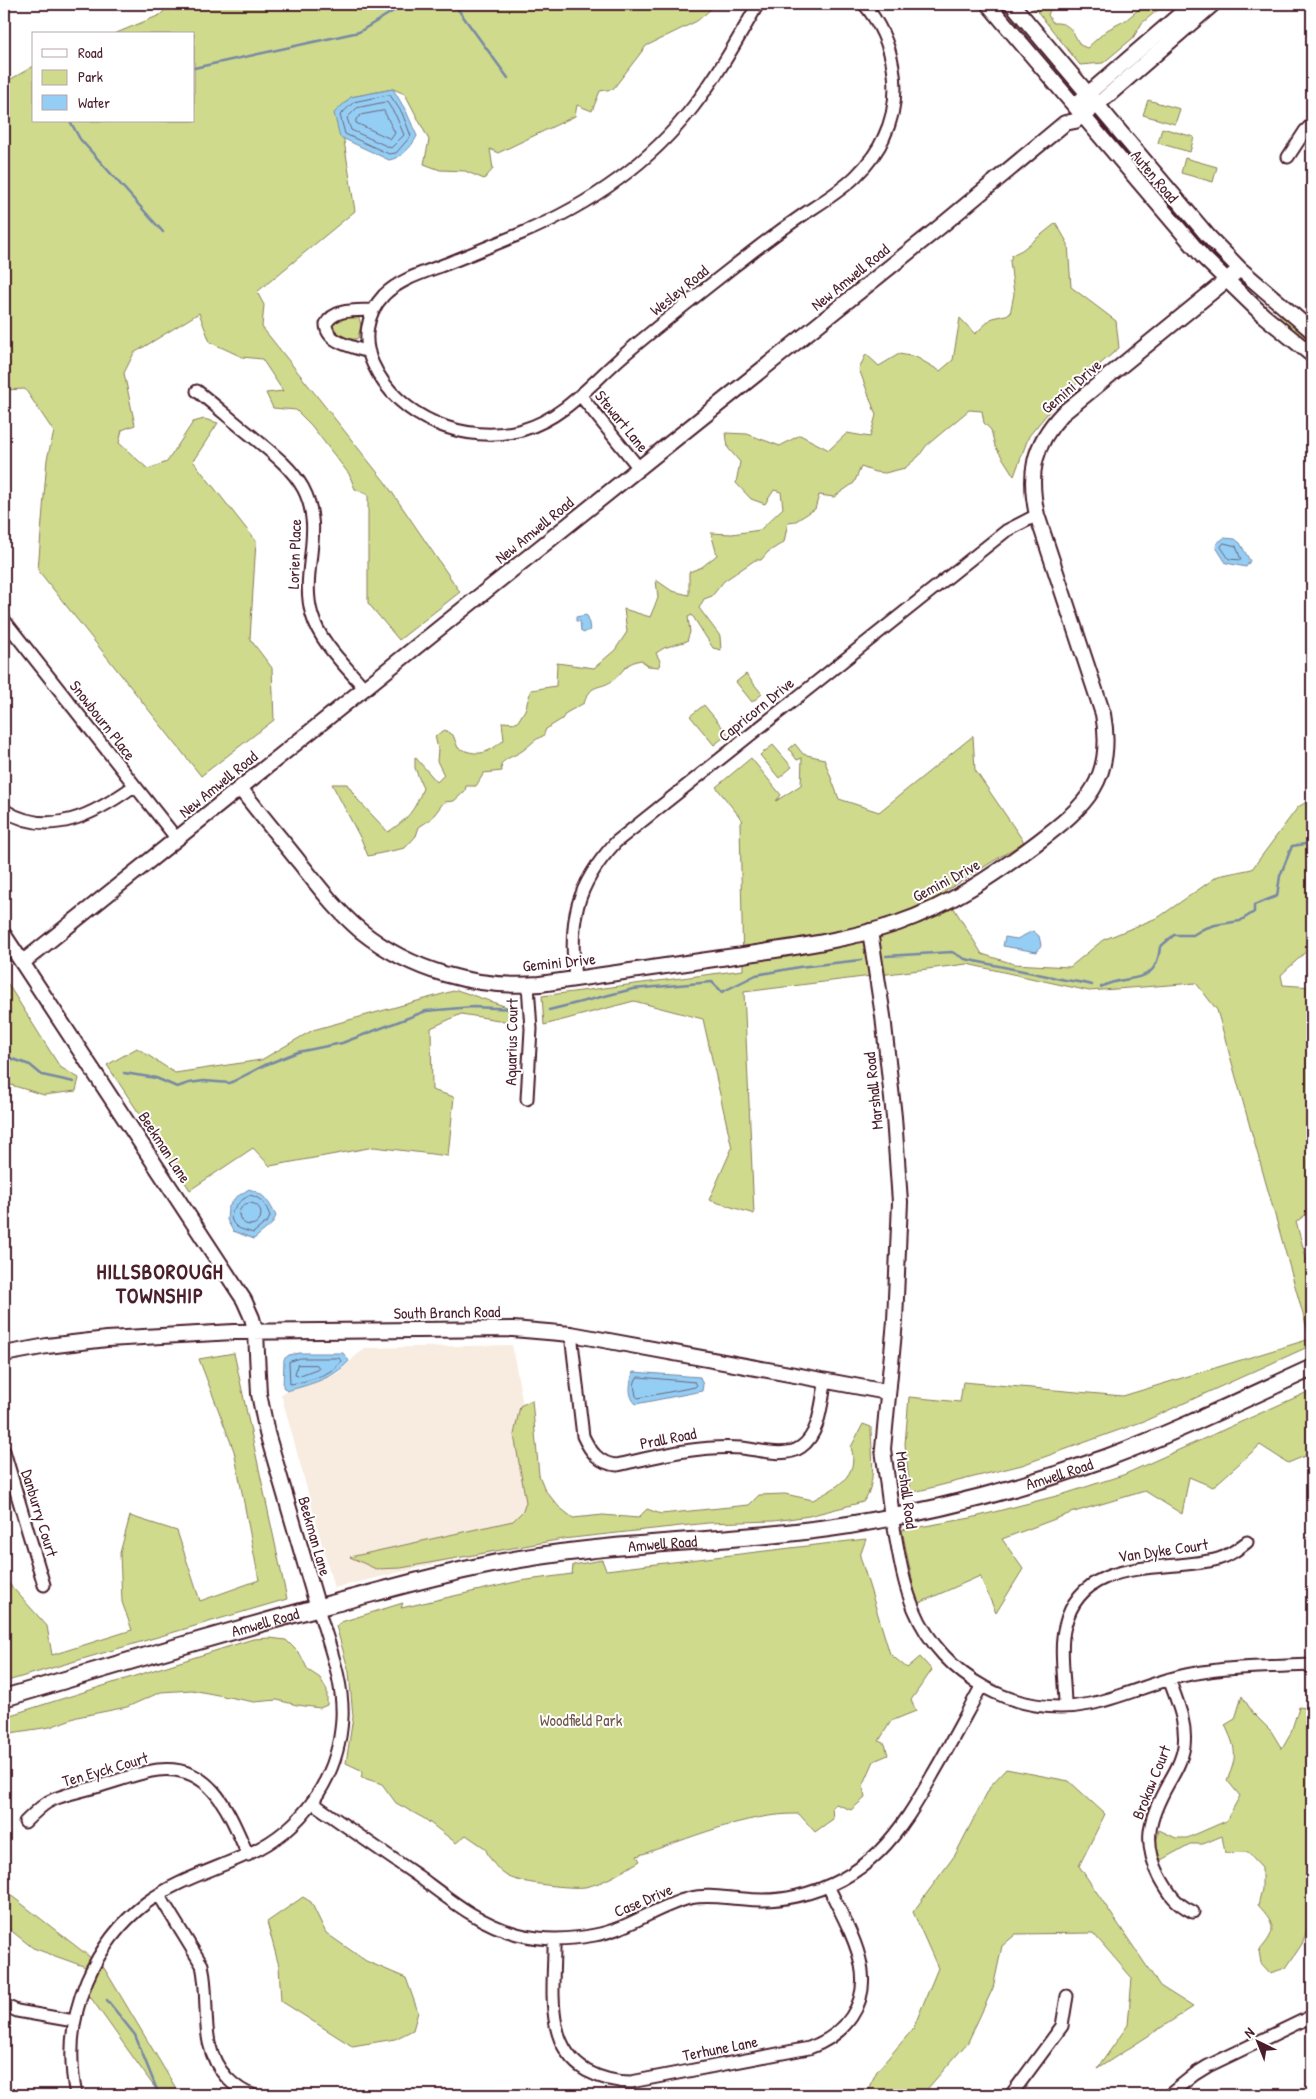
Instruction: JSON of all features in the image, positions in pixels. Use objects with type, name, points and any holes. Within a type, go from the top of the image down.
[{"type":"main road","name":"Amwell Road","points":[[4,1698],[318,1608],[484,1566],[530,1557],[595,1548],[766,1535],[892,1518],[989,1495],[1106,1458],[1161,1436],[1312,1368]]},
{"type":"street","name":"Wesley Road","points":[[758,4],[718,71],[692,109],[653,151],[622,177],[600,193],[549,222],[412,278],[384,295],[373,310],[368,323],[366,339],[374,367],[388,387],[408,408],[428,420],[461,432],[506,434],[526,429],[558,413],[624,354],[751,253],[843,188],[872,158],[884,139],[890,121],[895,85],[890,50],[883,31],[864,4]]},
{"type":"street","name":"Auten Road","points":[[988,4],[1176,227],[1226,281],[1264,316],[1312,355]]},
{"type":"street","name":"Auten Road","points":[[1012,4],[1179,203],[1240,269],[1276,302],[1312,331]]},
{"type":"street","name":"New Amwell Road","points":[[23,962],[989,187],[1065,123],[1075,121],[1078,111],[1088,94],[1192,4]]},
{"type":"street","name":"New Amwell Road","points":[[1078,111],[1097,105],[1213,4]]},
{"type":"street","points":[[1288,158],[1305,131],[1312,124]]},
{"type":"street","name":"Gemini Drive","points":[[240,788],[335,907],[373,940],[414,963],[447,975],[492,983],[528,985],[791,948],[870,932],[920,914],[978,886],[1067,820],[1086,801],[1099,776],[1105,754],[1106,736],[1103,714],[1038,515],[1032,484],[1038,449],[1051,426],[1062,414],[1240,269]]},
{"type":"street","points":[[369,352],[334,340],[328,334],[326,324],[331,316],[338,313],[373,310]]},
{"type":"street","name":"Lorien Place","points":[[197,391],[277,457],[303,488],[310,506],[314,534],[308,590],[312,616],[326,642],[365,689]]},
{"type":"street","name":"Stewart Lane","points":[[580,395],[639,468]]},
{"type":"street","name":"Capricorn Drive","points":[[575,979],[572,948],[575,913],[591,873],[616,842],[1006,531],[1038,515]]},
{"type":"street","name":"Snowbourn Place","points":[[4,620],[177,839]]},
{"type":"street","points":[[4,810],[16,818],[35,823],[56,824],[81,817],[134,786]]},
{"type":"street","name":"Marshall Road","points":[[870,932],[883,1016],[894,1116],[900,1202],[896,1320],[887,1392],[883,1449],[892,1518],[907,1590],[925,1631],[946,1659],[981,1687],[1023,1702],[1039,1705],[1065,1706],[1089,1704],[1170,1680],[1209,1671],[1312,1665]]},
{"type":"street","name":"Beekman Lane","points":[[4,934],[244,1300],[252,1318],[256,1333],[259,1394],[267,1433],[338,1680],[342,1718],[339,1743],[324,1783],[313,1803],[285,1832],[271,1843],[248,1855],[183,1882],[159,1895],[129,1918],[112,1937],[90,1973],[82,1992],[74,2021],[72,2067],[76,2095]]},
{"type":"street","name":"Aquarius Court","points":[[527,1099],[531,1029],[528,985]]},
{"type":"street","name":"South Branch Road","points":[[4,1354],[47,1346],[107,1339],[234,1332],[513,1329],[571,1334],[887,1392]]},
{"type":"street","name":"Prall Road","points":[[571,1334],[583,1436],[592,1452],[603,1462],[609,1464],[617,1465],[698,1448],[742,1448],[790,1453],[802,1447],[812,1436],[826,1380]]},
{"type":"street","name":"Danburry Court","points":[[4,1451],[44,1585]]},
{"type":"street","name":"Van Dyke Court","points":[[1065,1706],[1063,1637],[1065,1625],[1074,1604],[1092,1585],[1103,1578],[1124,1571],[1218,1559],[1234,1552],[1247,1542]]},
{"type":"street","name":"Brokaw Court","points":[[1170,1680],[1182,1719],[1184,1745],[1177,1768],[1154,1810],[1149,1835],[1149,1847],[1151,1859],[1168,1893],[1179,1905],[1193,1912]]},
{"type":"street","name":"Case Drive","points":[[313,1803],[481,1920],[519,1934],[554,1940],[596,1935],[637,1922],[664,1907],[691,1898],[704,1896],[752,1900],[780,1899],[797,1896],[828,1886],[850,1875],[892,1839],[904,1823],[981,1687]]},
{"type":"street","name":"Ten Eyck Court","points":[[25,1822],[50,1801],[147,1772],[170,1770],[190,1775],[216,1793],[230,1816],[248,1855]]},
{"type":"street","name":"Terhune Lane","points":[[554,1940],[554,2013],[557,2032],[563,2047],[571,2058],[582,2068],[595,2075],[608,2080],[631,2082],[808,2048],[823,2043],[836,2035],[845,2025],[860,2000],[862,1987],[861,1963],[828,1886]]},
{"type":"street","points":[[159,1895],[202,1965],[207,2036],[214,2061],[221,2072],[235,2086],[253,2095]]},
{"type":"street","points":[[1011,2095],[1062,2026],[1067,1996]]},
{"type":"street","points":[[4,2005],[17,2011],[74,2021]]},
{"type":"street","points":[[1169,2095],[1181,2084],[1208,2066],[1312,2016]]},
{"type":"shaded area","points":[[512,1345],[547,1537],[334,1588],[281,1394],[338,1373],[364,1348]]},
{"type":"green space","points":[[171,4],[717,4],[697,21],[646,46],[613,89],[600,91],[592,111],[577,105],[575,116],[498,153],[490,149],[493,169],[484,179],[465,171],[440,170],[424,164],[429,140],[405,94],[393,89],[351,97],[339,109],[355,211],[257,292],[264,305],[262,327],[385,482],[460,592],[399,640],[368,603],[368,495],[355,489],[349,474],[311,425],[296,410],[273,408],[266,393],[283,391],[262,359],[242,357],[210,342],[199,313],[134,353],[124,373],[135,425],[122,430],[119,443],[148,469],[167,462],[193,422],[204,419],[218,423],[193,461],[256,541],[250,639],[272,668],[274,720],[201,776],[38,570],[47,459],[54,432],[25,389],[4,390],[4,83],[32,67],[32,122],[195,122],[195,32],[119,32],[160,15]]},
{"type":"green space","points":[[1028,4],[1066,4],[1062,9],[1050,10],[1048,15],[1053,23],[1067,26],[1073,32],[1080,45],[1087,48],[1107,30],[1126,20],[1145,4],[1170,4],[1160,8],[1142,23],[1133,38],[1103,63],[1080,65],[1037,11]]},
{"type":"green space","points":[[1148,100],[1180,109],[1175,124],[1143,115]]},
{"type":"green space","points":[[1162,128],[1194,137],[1190,152],[1158,143]]},
{"type":"green space","points":[[1185,158],[1217,167],[1213,182],[1181,173]]},
{"type":"green space","points":[[1056,223],[1068,244],[1071,287],[1116,321],[1119,348],[1060,398],[1029,436],[1014,476],[995,446],[991,430],[984,423],[982,411],[969,410],[926,446],[919,456],[905,468],[885,473],[861,467],[854,483],[834,497],[819,495],[815,509],[796,521],[788,522],[784,542],[768,552],[761,560],[755,560],[724,581],[712,596],[704,599],[699,608],[720,636],[721,650],[713,648],[692,615],[688,617],[690,632],[687,641],[664,648],[656,653],[660,661],[659,667],[648,666],[641,660],[631,663],[612,681],[593,689],[584,703],[566,713],[562,719],[546,729],[543,736],[503,762],[501,764],[502,771],[484,773],[476,786],[466,786],[465,791],[454,801],[444,802],[431,819],[419,827],[416,836],[405,848],[368,856],[332,784],[347,784],[358,800],[388,832],[395,827],[410,813],[423,788],[415,768],[415,757],[437,782],[444,775],[437,761],[438,749],[435,736],[445,730],[453,735],[458,748],[472,753],[482,753],[493,748],[504,740],[502,722],[517,723],[525,710],[531,690],[556,686],[557,663],[594,668],[615,650],[627,632],[624,609],[650,617],[658,598],[656,580],[672,591],[689,595],[689,572],[702,567],[717,555],[711,533],[732,534],[760,530],[783,508],[781,492],[774,490],[765,504],[751,499],[736,483],[740,462],[728,448],[726,433],[747,434],[780,446],[800,435],[829,450],[847,433],[870,437],[876,415],[859,369],[866,354],[879,366],[899,354],[916,357],[940,371],[953,360],[960,318],[975,334],[992,318],[1010,314],[1014,294],[1010,261],[1012,255],[1022,250]]},
{"type":"green space","points":[[1245,288],[1275,315],[1288,319],[1312,337],[1312,347],[1244,291]]},
{"type":"green space","points":[[338,317],[359,318],[361,325],[358,338],[348,339],[331,331],[332,321]]},
{"type":"green space","points":[[746,674],[762,694],[752,702],[736,682]]},
{"type":"green space","points":[[704,705],[728,734],[714,745],[690,716]]},
{"type":"green space","points":[[973,736],[975,770],[1024,842],[944,892],[982,954],[1014,964],[1070,967],[1103,940],[1159,917],[1218,876],[1252,869],[1298,807],[1312,799],[1312,946],[1281,975],[1283,985],[1312,987],[1312,1210],[1296,1222],[1312,1279],[1312,1345],[1147,1420],[1022,1465],[910,1493],[905,1444],[909,1397],[960,1402],[963,1382],[1123,1396],[1310,1339],[1217,1010],[1196,983],[1089,991],[967,964],[744,992],[754,1214],[709,1200],[732,1148],[703,1019],[634,1001],[544,1025],[542,996],[743,970],[740,823],[743,821],[716,787],[751,758],[781,795],[776,801],[801,785],[802,758],[797,760],[789,749],[795,744],[803,754],[824,759],[839,799],[879,812]]},
{"type":"green space","points":[[773,745],[792,767],[779,778],[760,755]]},
{"type":"green space","points":[[4,978],[60,1067],[79,1078],[76,1091],[44,1095],[11,1085],[4,1087]]},
{"type":"green space","points":[[457,990],[516,1010],[511,1022],[461,1014],[431,1028],[432,1090],[454,1097],[448,1156],[374,1147],[270,1166],[253,1148],[190,1190],[107,1065],[137,1048],[175,1073],[261,1060],[313,1030]]},
{"type":"green space","points":[[234,1353],[287,1599],[4,1682],[4,1578],[47,1626],[52,1655],[132,1630],[122,1602],[120,1553],[130,1516],[177,1531],[200,1601],[259,1580],[234,1451],[199,1359]]},
{"type":"green space","points":[[1312,1390],[1312,1453],[1288,1463],[1260,1445],[1213,1487],[1189,1477],[1182,1514],[1145,1491],[1071,1513],[1002,1539],[1023,1569],[996,1613],[980,1576],[917,1604],[902,1530],[971,1518],[1064,1494],[1123,1475]]},
{"type":"green space","points":[[532,1400],[539,1475],[545,1490],[559,1507],[573,1518],[603,1515],[638,1518],[647,1509],[661,1514],[749,1505],[759,1495],[785,1494],[813,1500],[837,1486],[849,1474],[853,1457],[851,1447],[863,1424],[871,1427],[873,1466],[871,1486],[863,1502],[809,1516],[774,1521],[708,1523],[563,1539],[401,1568],[376,1569],[350,1557],[513,1521],[523,1511],[526,1502],[514,1435],[520,1406]]},
{"type":"green space","name":"Woodfield Park","points":[[866,1539],[860,1556],[890,1654],[907,1668],[920,1657],[932,1670],[911,1700],[916,1711],[891,1721],[879,1741],[885,1744],[888,1755],[874,1761],[863,1786],[865,1798],[851,1810],[836,1804],[832,1807],[833,1819],[815,1832],[799,1814],[758,1818],[717,1828],[637,1856],[640,1861],[600,1883],[585,1887],[546,1885],[515,1879],[505,1875],[494,1864],[485,1848],[466,1835],[456,1843],[425,1819],[396,1803],[382,1784],[361,1777],[363,1771],[346,1763],[353,1717],[349,1672],[336,1626],[341,1622],[403,1603],[401,1608],[520,1581],[572,1574],[573,1565],[602,1560],[606,1570]]},
{"type":"green space","points":[[270,1638],[286,1640],[300,1654],[308,1670],[320,1678],[327,1690],[327,1705],[320,1708],[277,1700],[254,1702],[192,1690],[161,1692],[127,1707],[77,1717],[50,1727],[4,1734],[4,1717],[253,1639]]},
{"type":"green space","points":[[1242,1696],[1253,1713],[1271,1731],[1282,1749],[1290,1735],[1299,1707],[1312,1709],[1312,1916],[1302,1944],[1286,1968],[1270,1973],[1261,1963],[1259,1951],[1269,1938],[1272,1928],[1268,1917],[1258,1905],[1262,1889],[1262,1867],[1248,1852],[1225,1853],[1222,1836],[1203,1844],[1190,1844],[1161,1860],[1155,1846],[1159,1830],[1176,1838],[1187,1838],[1226,1821],[1240,1796],[1227,1780],[1233,1765],[1234,1752],[1232,1740],[1225,1725],[1235,1719]]},
{"type":"green space","points":[[1006,1769],[1069,1781],[1105,1814],[1079,1866],[1160,1986],[1193,2007],[1097,2069],[1128,2025],[1132,1978],[1093,1933],[1016,1934],[1002,1946],[993,1988],[968,2042],[922,2095],[865,2095],[877,2071],[913,2029],[938,1968],[913,1912],[955,1855],[991,1785]]},
{"type":"green space","points":[[4,1890],[104,1968],[180,2095],[160,2095],[86,1991],[94,1970],[33,1948],[4,1925]]},
{"type":"green space","points":[[303,1897],[311,1902],[326,1933],[366,1961],[406,1978],[418,2012],[413,2030],[395,2039],[352,2046],[281,2001],[279,1966],[267,1922]]},
{"type":"water","points":[[393,89],[406,111],[417,136],[405,152],[389,160],[340,137],[334,113],[351,97]]},
{"type":"water","points":[[1224,538],[1235,539],[1240,543],[1250,561],[1246,567],[1226,563],[1216,547],[1217,543]]},
{"type":"water","points":[[586,615],[590,630],[583,633],[580,621],[576,621],[576,617]]},
{"type":"water","points":[[1033,931],[1039,936],[1041,945],[1037,952],[1003,946],[1005,937],[1017,939]]},
{"type":"water","points":[[249,1189],[259,1193],[266,1199],[276,1216],[272,1224],[254,1239],[233,1231],[227,1220],[228,1208],[235,1198]]},
{"type":"water","points":[[300,1353],[343,1353],[349,1361],[328,1377],[287,1391],[283,1387],[284,1359],[289,1355]]},
{"type":"water","points":[[633,1372],[700,1377],[703,1385],[702,1391],[636,1404],[630,1393]]},
{"type":"waterway","points":[[195,68],[359,32],[405,4]]},
{"type":"waterway","points":[[454,4],[508,78]]},
{"type":"waterway","points":[[71,122],[80,139],[163,232]]},
{"type":"waterway","points":[[1101,987],[1147,974],[1153,969],[1160,947],[1174,935],[1193,935],[1215,925],[1240,921],[1254,912],[1254,905],[1277,896],[1280,876],[1292,846],[1312,843]]},
{"type":"waterway","points":[[886,956],[952,952],[965,959],[1092,985]]},
{"type":"waterway","points":[[549,1010],[633,989],[712,982],[722,992],[756,975],[799,967],[861,960]]},
{"type":"waterway","points":[[124,1073],[156,1078],[177,1087],[204,1081],[230,1083],[265,1065],[298,1052],[342,1043],[426,1011],[472,1007],[516,1009]]},
{"type":"waterway","points":[[4,1056],[30,1065],[42,1075],[74,1082]]},
{"type":"waterway","points":[[107,2000],[135,2035],[159,2095]]},
{"type":"district","name":"HILLSBOROUGH TOWNSHIP","points":[[160,1284]]}]
